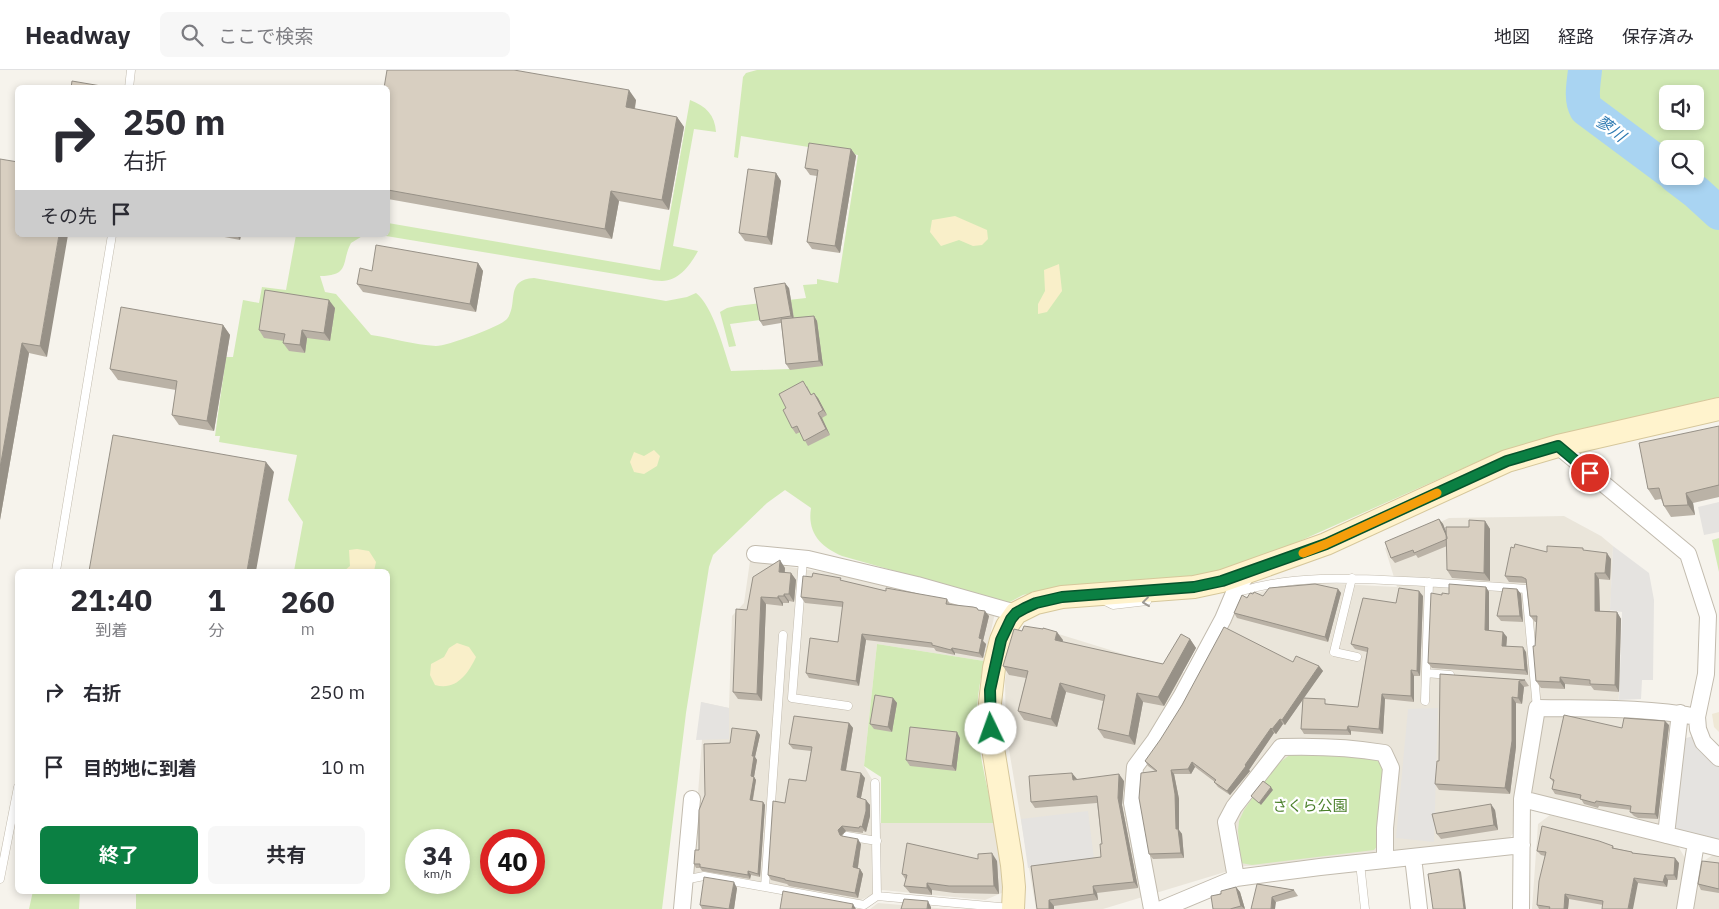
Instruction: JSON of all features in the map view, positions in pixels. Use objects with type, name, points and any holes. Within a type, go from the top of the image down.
[{"type":"street","points":[[1013,909],[1012,865],[992,742],[990,703],[994,668],[1001,640],[1007,626],[1016,613],[1048,599],[1191,587],[1222,581],[1326,544],[1507,461],[1558,446],[1719,409]]},
{"type":"street","points":[[1558,446],[1688,554],[1708,616],[1706,674],[1697,717],[1698,729],[1704,742],[1719,758]]},
{"type":"street","points":[[755,554],[803,559],[917,584],[1016,613]]},
{"type":"street","points":[[1152,909],[1132,803],[1136,768],[1181,698],[1219,627],[1234,593],[1248,573]]},
{"type":"street","points":[[1521,909],[1522,799],[1537,708],[1680,713],[1697,717]]},
{"type":"street","points":[[1666,836],[1680,713]]},
{"type":"street","points":[[1236,878],[1226,822],[1234,808],[1281,747],[1357,748],[1384,753],[1391,768],[1385,828],[1385,860]]},
{"type":"street","points":[[682,909],[692,799]]},
{"type":"street","points":[[1522,799],[1719,848]]},
{"type":"street","points":[[1685,909],[1696,843]]},
{"type":"street","points":[[1162,909],[1236,878],[1522,844]]},
{"type":"street","points":[[1413,857],[1419,909]]},
{"type":"lane","points":[[130,85],[131,70]]},
{"type":"lane","points":[[56,569],[112,237]]},
{"type":"lane","points":[[803,559],[792,698],[848,706]]},
{"type":"lane","points":[[1352,578],[1334,652],[1357,657]]},
{"type":"lane","points":[[1234,593],[1271,583],[1298,579],[1352,578],[1526,588],[1537,708]]},
{"type":"lane","points":[[1425,701],[1429,582]]},
{"type":"lane","points":[[1172,599],[1191,587]]},
{"type":"lane","points":[[1090,595],[1114,605],[1155,601]]},
{"type":"lane","points":[[765,887],[783,635]]},
{"type":"lane","points":[[1426,673],[1456,675]]},
{"type":"lane","points":[[1524,680],[1534,681]]},
{"type":"lane","points":[[875,783],[877,896]]},
{"type":"lane","points":[[0,879],[15,802]]},
{"type":"lane","points":[[847,836],[877,841]]},
{"type":"lane","points":[[1360,862],[1365,909]]},
{"type":"lane","points":[[684,880],[704,876],[864,905],[877,896],[1013,909]]},
{"type":"shaded area","points":[[1719,502],[1719,532],[1704,535],[1698,507]]},
{"type":"shaded area","points":[[1564,516],[1601,536],[1613,546],[1610,618],[1619,692],[1618,715],[1669,718],[1674,723],[1663,821],[1657,826],[1532,795],[1516,830],[1507,841],[1385,860],[1245,866],[1103,909],[1036,909],[1006,732],[1005,681],[1010,650],[1018,637],[1039,628],[1201,678],[1231,622],[1241,598],[1271,589],[1320,583],[1397,587],[1385,548],[1449,518]]},
{"type":"shaded area","points":[[1613,546],[1649,573],[1654,600],[1653,680],[1642,680],[1641,699],[1619,700],[1622,612],[1610,610]]},
{"type":"shaded area","points":[[750,561],[883,581],[995,613],[984,661],[877,644],[864,766],[873,781],[872,823],[995,823],[1004,892],[985,900],[882,890],[861,900],[703,875],[692,875],[702,740],[701,702],[729,708],[732,616],[744,603]]},
{"type":"shaded area","points":[[701,702],[729,708],[729,739],[696,740]]},
{"type":"shaded area","points":[[1438,708],[1434,842],[1396,838],[1408,709]]},
{"type":"shaded area","points":[[1719,712],[1719,732],[1714,727],[1712,714]]},
{"type":"shaded area","points":[[1693,736],[1719,765],[1719,842],[1678,831],[1674,826],[1683,739]]},
{"type":"shaded area","points":[[1088,811],[1094,859],[1028,868],[1021,819]]},
{"type":"shaded area","points":[[1550,815],[1678,846],[1685,858],[1702,862],[1713,855],[1719,856],[1719,909],[1532,909],[1538,824]]},
{"type":"shaded area","points":[[878,903],[948,909],[870,909]]},
{"type":"green space","points":[[757,70],[1719,70],[1719,397],[1581,430],[1484,459],[1257,560],[1197,577],[1043,590],[1023,595],[1008,603],[842,556],[834,552],[817,538],[811,525],[811,508],[785,490],[767,503],[713,555],[709,567],[686,713],[662,909],[136,909],[136,894],[390,894],[390,569],[294,569],[303,522],[288,500],[297,455],[219,442],[220,436],[215,436],[226,357],[233,357],[243,300],[259,303],[262,287],[286,290],[296,237],[361,237],[351,243],[341,270],[330,275],[320,276],[325,292],[336,294],[371,335],[436,346],[461,340],[494,327],[507,319],[512,306],[515,288],[519,283],[534,278],[666,301],[687,297],[696,293],[702,299],[713,318],[731,371],[789,369],[783,317],[730,324],[736,346],[729,347],[720,312],[736,306],[806,298],[803,285],[817,284],[817,279],[838,283],[858,155],[741,136],[738,158],[734,157],[743,77],[746,73]]},
{"type":"green space","points":[[690,100],[701,105],[709,112],[714,121],[716,132],[694,129],[673,246],[698,251],[684,271],[674,278],[662,281],[654,280],[390,237],[390,223],[660,270]]},
{"type":"green space","points":[[1719,538],[1719,572],[1712,540]]},
{"type":"green space","points":[[877,644],[984,661],[979,687],[977,729],[995,823],[881,823],[881,777],[864,766]]},
{"type":"green space","name":"さくら公園","points":[[1291,754],[1374,758],[1381,763],[1384,769],[1378,845],[1374,850],[1252,865],[1241,863],[1238,831],[1239,821],[1244,810],[1275,766]]},
{"type":"green space","points":[[32,894],[80,894],[79,909],[29,909]]},
{"type":"sand","points":[[955,216],[987,230],[988,239],[982,245],[973,246],[959,240],[941,246],[930,232],[932,220]]},
{"type":"sand","points":[[1059,264],[1062,291],[1047,312],[1038,314],[1038,304],[1045,291],[1044,270]]},
{"type":"sand","points":[[654,450],[660,456],[657,466],[644,474],[634,472],[630,462],[634,452],[644,456]]},
{"type":"sand","points":[[349,550],[369,551],[376,562],[374,569],[346,569],[350,566]]},
{"type":"sand","points":[[457,643],[469,647],[476,657],[473,663],[465,675],[455,683],[449,686],[435,685],[430,675],[431,664],[444,657],[449,648]]},
{"type":"building","points":[[387,70],[514,70],[629,90],[626,107],[677,117],[662,200],[611,191],[605,229],[390,190],[390,85],[384,85]]},
{"type":"building","points":[[72,81],[95,85],[71,85]]},
{"type":"building","points":[[809,143],[851,149],[835,246],[807,242],[818,170],[805,168]]},
{"type":"building","points":[[0,159],[15,162],[15,237],[59,237],[40,346],[22,343],[0,468]]},
{"type":"building","points":[[748,169],[776,173],[767,237],[739,233]]},
{"type":"building","points":[[376,245],[478,263],[470,304],[357,284],[360,268],[372,271]]},
{"type":"building","points":[[785,283],[791,316],[760,321],[754,288]]},
{"type":"building","points":[[265,290],[329,300],[324,333],[302,330],[300,345],[283,343],[285,334],[259,330]]},
{"type":"building","points":[[121,307],[223,325],[207,421],[172,415],[177,381],[110,369]]},
{"type":"building","points":[[814,316],[819,361],[786,364],[781,319]]},
{"type":"building","points":[[803,381],[811,395],[814,393],[823,410],[818,413],[826,429],[804,441],[797,426],[792,428],[783,410],[786,408],[779,394]]},
{"type":"building","points":[[1719,426],[1719,485],[1686,493],[1688,505],[1664,506],[1659,488],[1648,489],[1639,443]]},
{"type":"building","points":[[113,435],[266,462],[247,569],[89,569]]},
{"type":"building","points":[[1439,519],[1447,539],[1414,553],[1413,550],[1391,558],[1385,542]]},
{"type":"building","points":[[1469,520],[1485,521],[1484,573],[1447,570],[1446,527],[1469,527]]},
{"type":"building","points":[[1515,544],[1547,552],[1547,546],[1583,548],[1583,550],[1607,553],[1605,573],[1595,573],[1595,611],[1617,612],[1615,685],[1590,684],[1590,680],[1560,677],[1560,682],[1536,681],[1533,646],[1535,646],[1537,616],[1530,616],[1526,579],[1505,576],[1511,547],[1514,548]]},
{"type":"building","points":[[780,560],[779,572],[791,573],[789,594],[778,596],[778,598],[761,597],[757,694],[733,692],[736,609],[747,610],[753,577]]},
{"type":"building","points":[[813,573],[841,578],[840,580],[886,591],[886,588],[947,599],[946,604],[973,607],[985,611],[979,638],[982,639],[979,653],[952,648],[951,650],[932,645],[932,643],[862,634],[856,681],[806,673],[810,638],[838,642],[843,602],[801,597],[803,576],[812,577]]},
{"type":"building","points":[[1315,584],[1338,589],[1325,637],[1234,613],[1242,595],[1247,598],[1250,593],[1253,594],[1254,592],[1263,596],[1269,588]]},
{"type":"building","points":[[1449,584],[1486,587],[1485,630],[1503,632],[1502,646],[1523,647],[1525,670],[1428,663],[1431,593],[1449,594]]},
{"type":"building","points":[[1399,588],[1419,591],[1417,671],[1411,670],[1411,696],[1382,694],[1379,729],[1348,726],[1347,730],[1301,729],[1303,698],[1325,699],[1325,704],[1358,707],[1368,648],[1351,644],[1363,598],[1396,603]]},
{"type":"building","points":[[1503,588],[1517,589],[1520,616],[1497,616]]},
{"type":"building","points":[[1024,626],[1057,632],[1055,640],[1163,664],[1181,634],[1190,639],[1158,697],[1137,693],[1129,736],[1098,729],[1105,695],[1060,683],[1051,719],[1018,711],[1028,671],[1003,666],[1014,629],[1022,631]]},
{"type":"building","points":[[1224,627],[1293,662],[1296,656],[1319,666],[1282,720],[1280,719],[1271,728],[1227,791],[1192,762],[1188,769],[1171,770],[1175,794],[1176,829],[1178,829],[1181,853],[1149,854],[1139,798],[1141,773],[1157,771],[1145,761],[1182,705]]},
{"type":"building","points":[[1440,674],[1525,680],[1519,681],[1518,698],[1512,697],[1512,741],[1505,788],[1435,784],[1437,761],[1439,761]]},
{"type":"building","points":[[875,695],[893,698],[888,727],[870,724]]},
{"type":"building","points":[[1564,715],[1622,728],[1624,718],[1665,721],[1655,814],[1630,812],[1631,806],[1596,801],[1595,803],[1580,799],[1581,795],[1552,789],[1554,780],[1550,778]]},
{"type":"building","points":[[794,716],[849,723],[841,770],[861,773],[857,797],[866,800],[866,811],[862,827],[842,826],[838,830],[842,836],[858,839],[853,867],[860,869],[855,893],[768,875],[773,801],[785,803],[789,779],[806,781],[812,747],[789,744]]},
{"type":"building","points":[[910,727],[957,732],[952,766],[906,760]]},
{"type":"building","points":[[732,728],[757,731],[752,756],[754,756],[751,776],[754,777],[750,800],[763,802],[758,874],[748,871],[748,875],[700,867],[700,864],[694,864],[695,850],[699,850],[699,810],[705,795],[704,744],[730,743]]},
{"type":"building","points":[[1072,773],[1073,780],[1119,774],[1118,798],[1134,882],[1093,886],[1094,894],[1049,900],[1049,909],[1037,909],[1031,866],[1101,857],[1100,844],[1102,844],[1097,796],[1031,802],[1029,776]]},
{"type":"building","points":[[1263,781],[1271,787],[1259,803],[1251,796]]},
{"type":"building","points":[[1491,804],[1494,825],[1437,834],[1432,814]]},
{"type":"building","points":[[1542,826],[1599,841],[1613,846],[1612,848],[1632,853],[1675,858],[1674,875],[1665,875],[1663,882],[1634,878],[1628,909],[1602,909],[1603,901],[1565,894],[1564,909],[1549,909],[1550,907],[1537,905],[1539,881],[1546,852],[1537,851]]},
{"type":"building","points":[[907,843],[978,859],[978,854],[992,853],[994,886],[949,886],[927,883],[927,888],[904,886],[907,875],[902,874]]},
{"type":"building","points":[[1702,861],[1719,863],[1719,889],[1698,884]]},
{"type":"building","points":[[1459,869],[1464,909],[1433,909],[1428,874]]},
{"type":"building","points":[[704,877],[734,882],[729,909],[700,905]]},
{"type":"building","points":[[1257,884],[1294,890],[1272,897],[1271,909],[1251,909]]},
{"type":"building","points":[[1236,887],[1241,906],[1230,909],[1213,909],[1211,896],[1221,894],[1221,891]]},
{"type":"building","points":[[783,891],[853,904],[852,909],[780,909]]},
{"type":"building","points":[[904,899],[928,901],[927,909],[901,909]]},
{"type":"waterway","name":"蓼川","points":[[1585,70],[1583,95],[1586,109],[1659,163]]},
{"type":"waterway","name":"蓼川","points":[[1687,185],[1719,213]]},
{"type":"slow traffic","points":[[1303,553],[1437,493]]},
{"type":"route","points":[[991,729],[990,690],[1001,640],[1007,626],[1016,613],[1036,603],[1062,597],[1194,587],[1222,581],[1326,544],[1507,461],[1558,446],[1590,473]]}]
